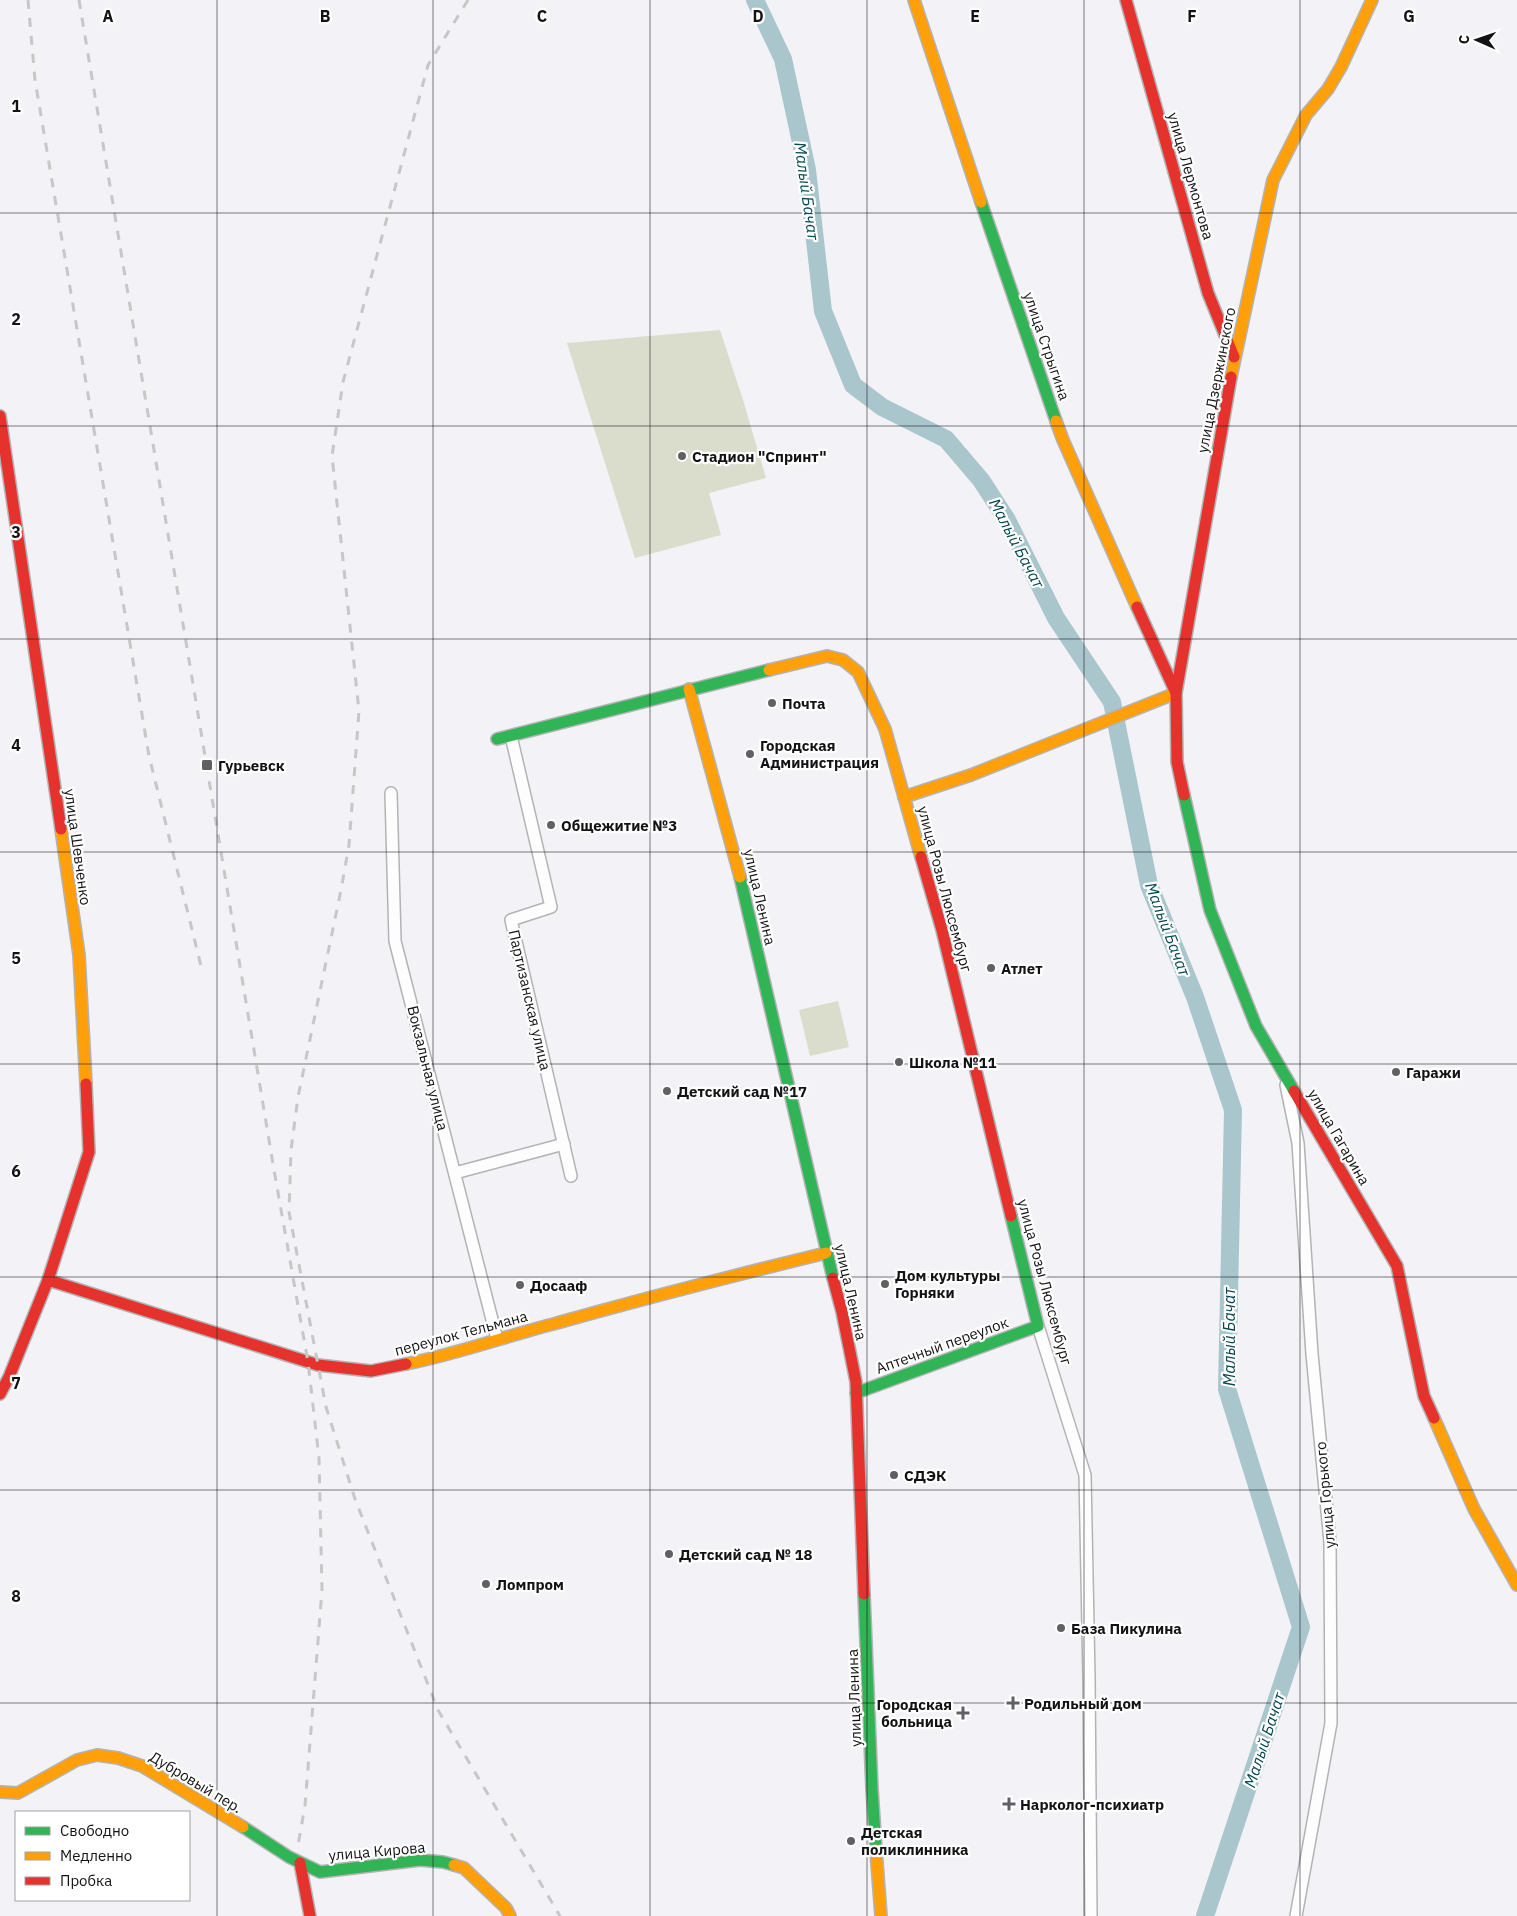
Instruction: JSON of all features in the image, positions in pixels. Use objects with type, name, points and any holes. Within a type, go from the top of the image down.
[{"type":"street","name":"улица Стрыгина","points":[[914,0],[968,165],[1063,440],[1176,693]]},
{"type":"street","name":"улица Лермонтова","points":[[1126,0],[1208,293],[1234,357]]},
{"type":"street","name":"улица Дзержинского","points":[[1176,693],[1234,357],[1273,180],[1306,115],[1328,89],[1341,67],[1372,0]]},
{"type":"street","name":"улица Шевченко","points":[[0,416],[79,954],[89,1152],[48,1280],[9,1377],[0,1394]]},
{"type":"street","name":"улица Розы Люксембург","points":[[689,689],[827,656],[843,660],[858,672],[885,729],[942,930],[1038,1326],[1085,1475],[1091,1916]]},
{"type":"street","points":[[498,739],[689,689]]},
{"type":"street","name":"улица Ленина","points":[[689,689],[737,862],[826,1253],[842,1312],[856,1382],[872,1789],[881,1916]]},
{"type":"street","points":[[904,797],[971,775],[1176,693]]},
{"type":"street","name":"улица Гагарина","points":[[1176,693],[1177,762],[1210,910],[1256,1026],[1397,1266],[1424,1396],[1474,1509],[1517,1585]]},
{"type":"street","name":"Партизанская улица","points":[[511,736],[551,907],[510,920],[572,1176]]},
{"type":"street","name":"Вокзальная улица","points":[[391,793],[395,941],[497,1339]]},
{"type":"street","name":"улица Горького","points":[[1284,1073],[1298,1143],[1312,1354],[1330,1542],[1331,1723],[1296,1916]]},
{"type":"street","points":[[454,1173],[564,1144]]},
{"type":"street","name":"переулок Тельмана","points":[[48,1280],[318,1365],[371,1371],[440,1357],[497,1339],[680,1289],[826,1253]]},
{"type":"street","name":"Аптечный переулок","points":[[856,1392],[1038,1326]]},
{"type":"street","name":"Дубровый пер.","points":[[0,1792],[18,1793],[77,1760],[97,1755],[118,1758],[142,1766],[218,1811],[288,1858]]},
{"type":"street","name":"улица Кирова","points":[[288,1858],[320,1872],[420,1860],[443,1862],[464,1868],[506,1908],[510,1916]]},
{"type":"street","points":[[300,1863],[310,1916]]},
{"type":"green space","name":"Стадион \"Спринт\"","points":[[720,330],[766,478],[709,493],[721,535],[635,558],[567,343]]},
{"type":"green space","points":[[838,1001],[849,1047],[810,1056],[799,1010]]},
{"type":"waterway","name":"Малый Бачат","points":[[755,0],[783,59],[807,170],[823,311],[853,385],[882,407],[946,439],[981,480],[1007,520],[1056,618],[1112,702],[1149,885],[1195,997],[1233,1110],[1227,1389],[1301,1627],[1205,1916]]},
{"type":"railway","points":[[28,0],[35,80],[149,756],[202,970]]},
{"type":"railway","points":[[79,0],[274,1170],[308,1362],[319,1458],[322,1590],[305,1806],[298,1845]]},
{"type":"railway","points":[[468,0],[428,65],[343,382],[332,456],[359,711],[349,845],[298,1097],[291,1150],[289,1212],[326,1407],[355,1499],[438,1710],[560,1916]]},
{"type":"traffic: fast","points":[[981,202],[1056,421]]},
{"type":"traffic: fast","points":[[497,739],[769,670]]},
{"type":"traffic: fast","points":[[1184,795],[1210,910],[1256,1026],[1294,1091]]},
{"type":"traffic: fast","points":[[740,877],[833,1278]]},
{"type":"traffic: fast","points":[[856,1393],[1038,1326],[1011,1216]]},
{"type":"traffic: fast","points":[[864,1594],[876,1850]]},
{"type":"traffic: fast","points":[[243,1827],[289,1857],[320,1872],[420,1860],[454,1865]]},
{"type":"traffic: slow","points":[[914,0],[981,202]]},
{"type":"traffic: slow","points":[[1231,377],[1273,180],[1306,115],[1328,89],[1341,67],[1372,0]]},
{"type":"traffic: slow","points":[[1056,421],[1137,607]]},
{"type":"traffic: slow","points":[[769,670],[827,656],[843,660],[858,672],[885,729],[921,857]]},
{"type":"traffic: slow","points":[[689,689],[740,877]]},
{"type":"traffic: slow","points":[[904,797],[971,775],[1176,693]]},
{"type":"traffic: slow","points":[[61,829],[79,955],[86,1084]]},
{"type":"traffic: slow","points":[[406,1364],[725,1278],[826,1253]]},
{"type":"traffic: slow","points":[[1434,1418],[1474,1509],[1517,1585]]},
{"type":"traffic: slow","points":[[0,1792],[18,1793],[77,1760],[97,1755],[118,1758],[142,1766],[243,1827]]},
{"type":"traffic: slow","points":[[876,1850],[881,1916]]},
{"type":"traffic: slow","points":[[454,1865],[464,1868],[506,1908],[510,1916]]},
{"type":"traffic: jam","points":[[1126,0],[1208,293],[1234,357]]},
{"type":"traffic: jam","points":[[1184,795],[1177,762],[1176,693],[1231,377]]},
{"type":"traffic: jam","points":[[0,416],[61,829]]},
{"type":"traffic: jam","points":[[1137,607],[1176,693]]},
{"type":"traffic: jam","points":[[921,857],[942,930],[1011,1216]]},
{"type":"traffic: jam","points":[[0,1394],[9,1377],[48,1280],[89,1152],[86,1084]]},
{"type":"traffic: jam","points":[[1294,1091],[1397,1266],[1424,1396],[1434,1418]]},
{"type":"traffic: jam","points":[[833,1278],[856,1382],[864,1594]]},
{"type":"traffic: jam","points":[[48,1280],[318,1365],[371,1371],[406,1364]]},
{"type":"traffic: jam","points":[[300,1863],[310,1916]]},
{"type":"place","name":"Стадион \"Спринт\"","points":[[682,456]]},
{"type":"place","name":"Почта","points":[[772,703]]},
{"type":"place","name":"Городская Администрация","points":[[750,754]]},
{"type":"place","name":"Гурьевск","points":[[207,765]]},
{"type":"place","name":"Общежитие №3","points":[[551,825]]},
{"type":"place","name":"Атлет","points":[[991,968]]},
{"type":"place","name":"Школа №11","points":[[899,1062]]},
{"type":"place","name":"Гаражи","points":[[1396,1072]]},
{"type":"place","name":"Детский сад №17","points":[[667,1091]]},
{"type":"place","name":"Дом культуры Горняки","points":[[885,1284]]},
{"type":"place","name":"Досааф","points":[[520,1285]]},
{"type":"place","name":"СДЭК","points":[[894,1475]]},
{"type":"place","name":"Детский сад № 18","points":[[669,1554]]},
{"type":"place","name":"Ломпром","points":[[486,1584]]},
{"type":"place","name":"База Пикулина","points":[[1061,1628]]},
{"type":"place","name":"Родильный дом","points":[[1013,1703]]},
{"type":"place","name":"Городская больница","points":[[963,1713]]},
{"type":"place","name":"Нарколог-психиатр","points":[[1009,1804]]},
{"type":"place","name":"Детская поликлинника","points":[[851,1841]]}]
